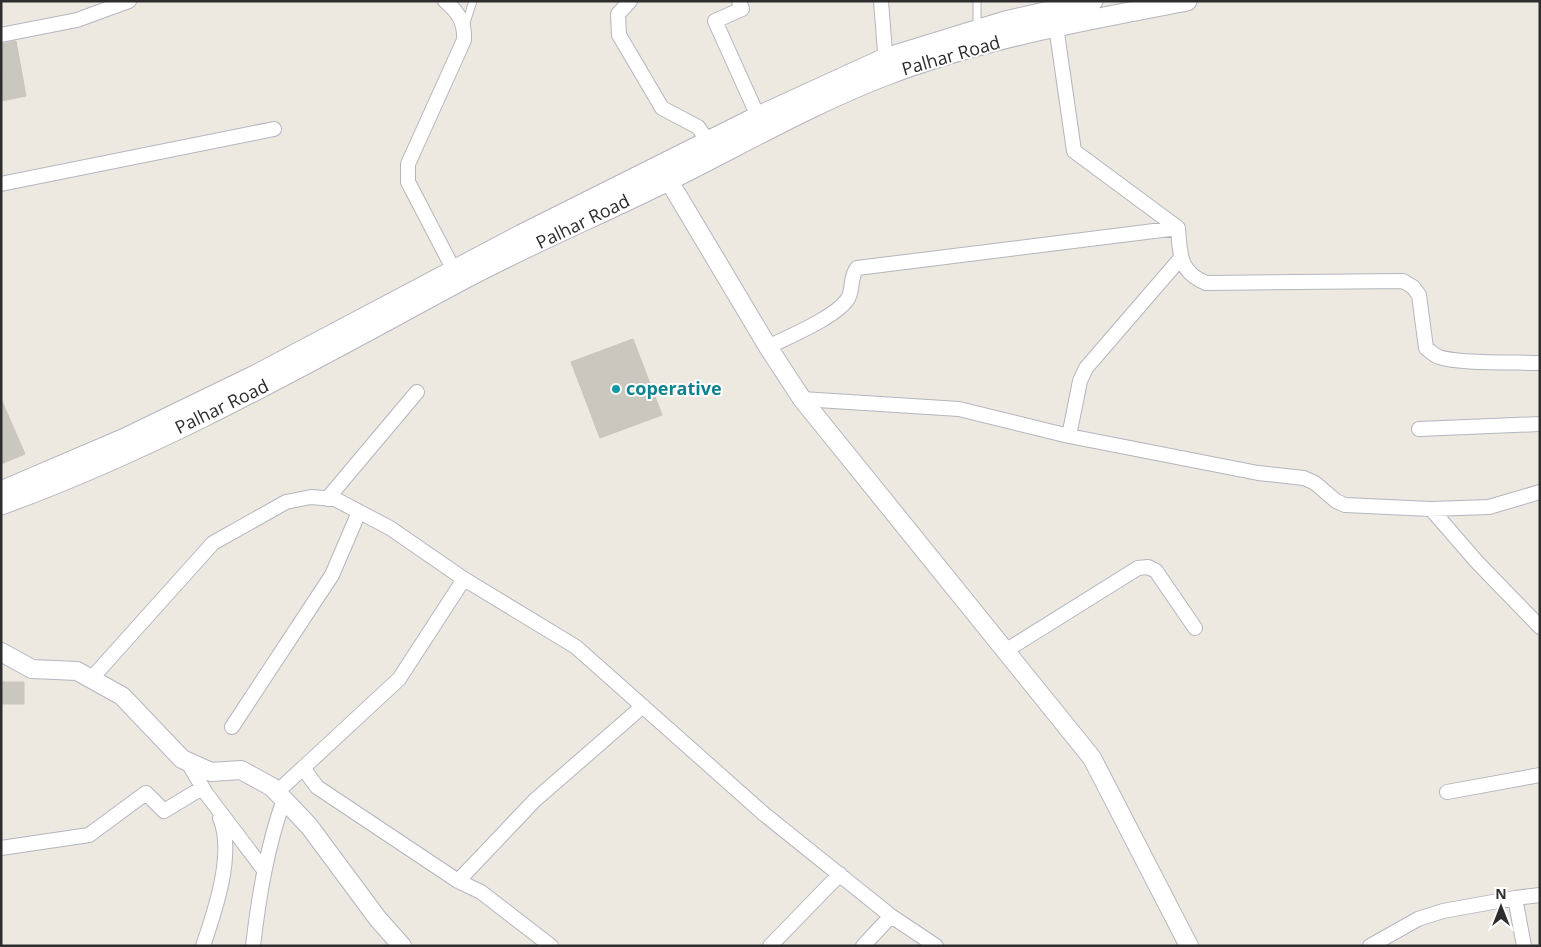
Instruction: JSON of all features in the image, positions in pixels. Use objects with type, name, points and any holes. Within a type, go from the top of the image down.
[{"type":"main road","name":"Palhar Road","points":[[1,505],[60,484],[225,407],[457,276],[520,235],[708,141],[762,123],[976,29],[1093,1]]},
{"type":"main road","name":"Palhar Road","points":[[886,67],[923,62],[1049,13],[1187,1]]},
{"type":"main road","name":"Palhar Road","points":[[1,491],[125,438],[457,276],[668,181],[762,123]]},
{"type":"street","points":[[1,35],[77,20],[129,1]]},
{"type":"street","points":[[445,1],[456,11],[464,27],[464,40],[408,164],[408,182],[457,276]]},
{"type":"street","points":[[630,1],[618,14],[619,35],[662,108],[698,127],[708,141]]},
{"type":"street","points":[[739,1],[742,9],[715,21],[762,123]]},
{"type":"street","points":[[881,1],[886,67]]},
{"type":"street","points":[[1049,13],[1074,151],[1178,228],[1180,259],[1195,279],[1206,283],[1403,281],[1413,286],[1420,295],[1426,348],[1432,353],[1439,357],[1457,359],[1540,363]]},
{"type":"street","points":[[1,184],[274,129]]},
{"type":"street","points":[[668,181],[768,347],[802,399],[1092,758],[1189,946]]},
{"type":"street","points":[[768,347],[840,309],[849,298],[851,275],[857,268],[1178,228]]},
{"type":"street","points":[[1069,436],[1080,381],[1086,368],[1180,259]]},
{"type":"street","points":[[327,499],[417,392]]},
{"type":"street","points":[[802,399],[960,409],[1069,436],[1258,473],[1304,478],[1315,483],[1336,501],[1345,505],[1431,509],[1489,508],[1540,492]]},
{"type":"street","points":[[1419,430],[1540,424]]},
{"type":"street","points":[[91,679],[213,543],[286,502],[311,497],[334,499],[390,528],[464,579],[576,647],[764,814],[891,916],[936,946]]},
{"type":"street","points":[[1431,509],[1477,562],[1540,627]]},
{"type":"street","points":[[232,727],[332,575],[358,512]]},
{"type":"street","points":[[1005,651],[1138,568],[1148,567],[1156,571],[1195,628]]},
{"type":"street","points":[[253,946],[264,870],[281,796],[303,768],[399,679],[464,579]]},
{"type":"street","points":[[1,652],[32,670],[77,671],[122,696],[182,759],[211,772],[241,770],[272,787],[309,826],[378,920],[402,946]]},
{"type":"street","points":[[458,881],[535,800],[642,706]]},
{"type":"street","points":[[187,761],[215,808],[225,831],[224,861],[214,914],[203,946]]},
{"type":"street","points":[[303,768],[318,787],[458,881],[480,892],[551,946]]},
{"type":"street","points":[[1447,792],[1540,775]]},
{"type":"street","points":[[1,848],[89,835],[146,793],[164,811],[202,788]]},
{"type":"street","points":[[202,788],[264,870]]},
{"type":"street","points":[[770,946],[840,874]]},
{"type":"street","points":[[1370,946],[1418,919],[1444,911],[1540,895]]},
{"type":"street","points":[[1515,898],[1524,946]]},
{"type":"street","points":[[863,946],[891,916]]},
{"type":"lane","points":[[464,27],[473,1]]},
{"type":"lane","points":[[976,29],[977,1]]},
{"type":"building","points":[[16,41],[26,96],[1,101],[1,74],[3,74],[1,44]]},
{"type":"building","name":"coperative","points":[[633,339],[662,415],[600,438],[571,362]]},
{"type":"building","points":[[1,399],[25,454],[1,464]]},
{"type":"building","points":[[1,682],[24,682],[24,704],[1,704]]},
{"type":"place","name":"coperative","points":[[616,389]]}]
